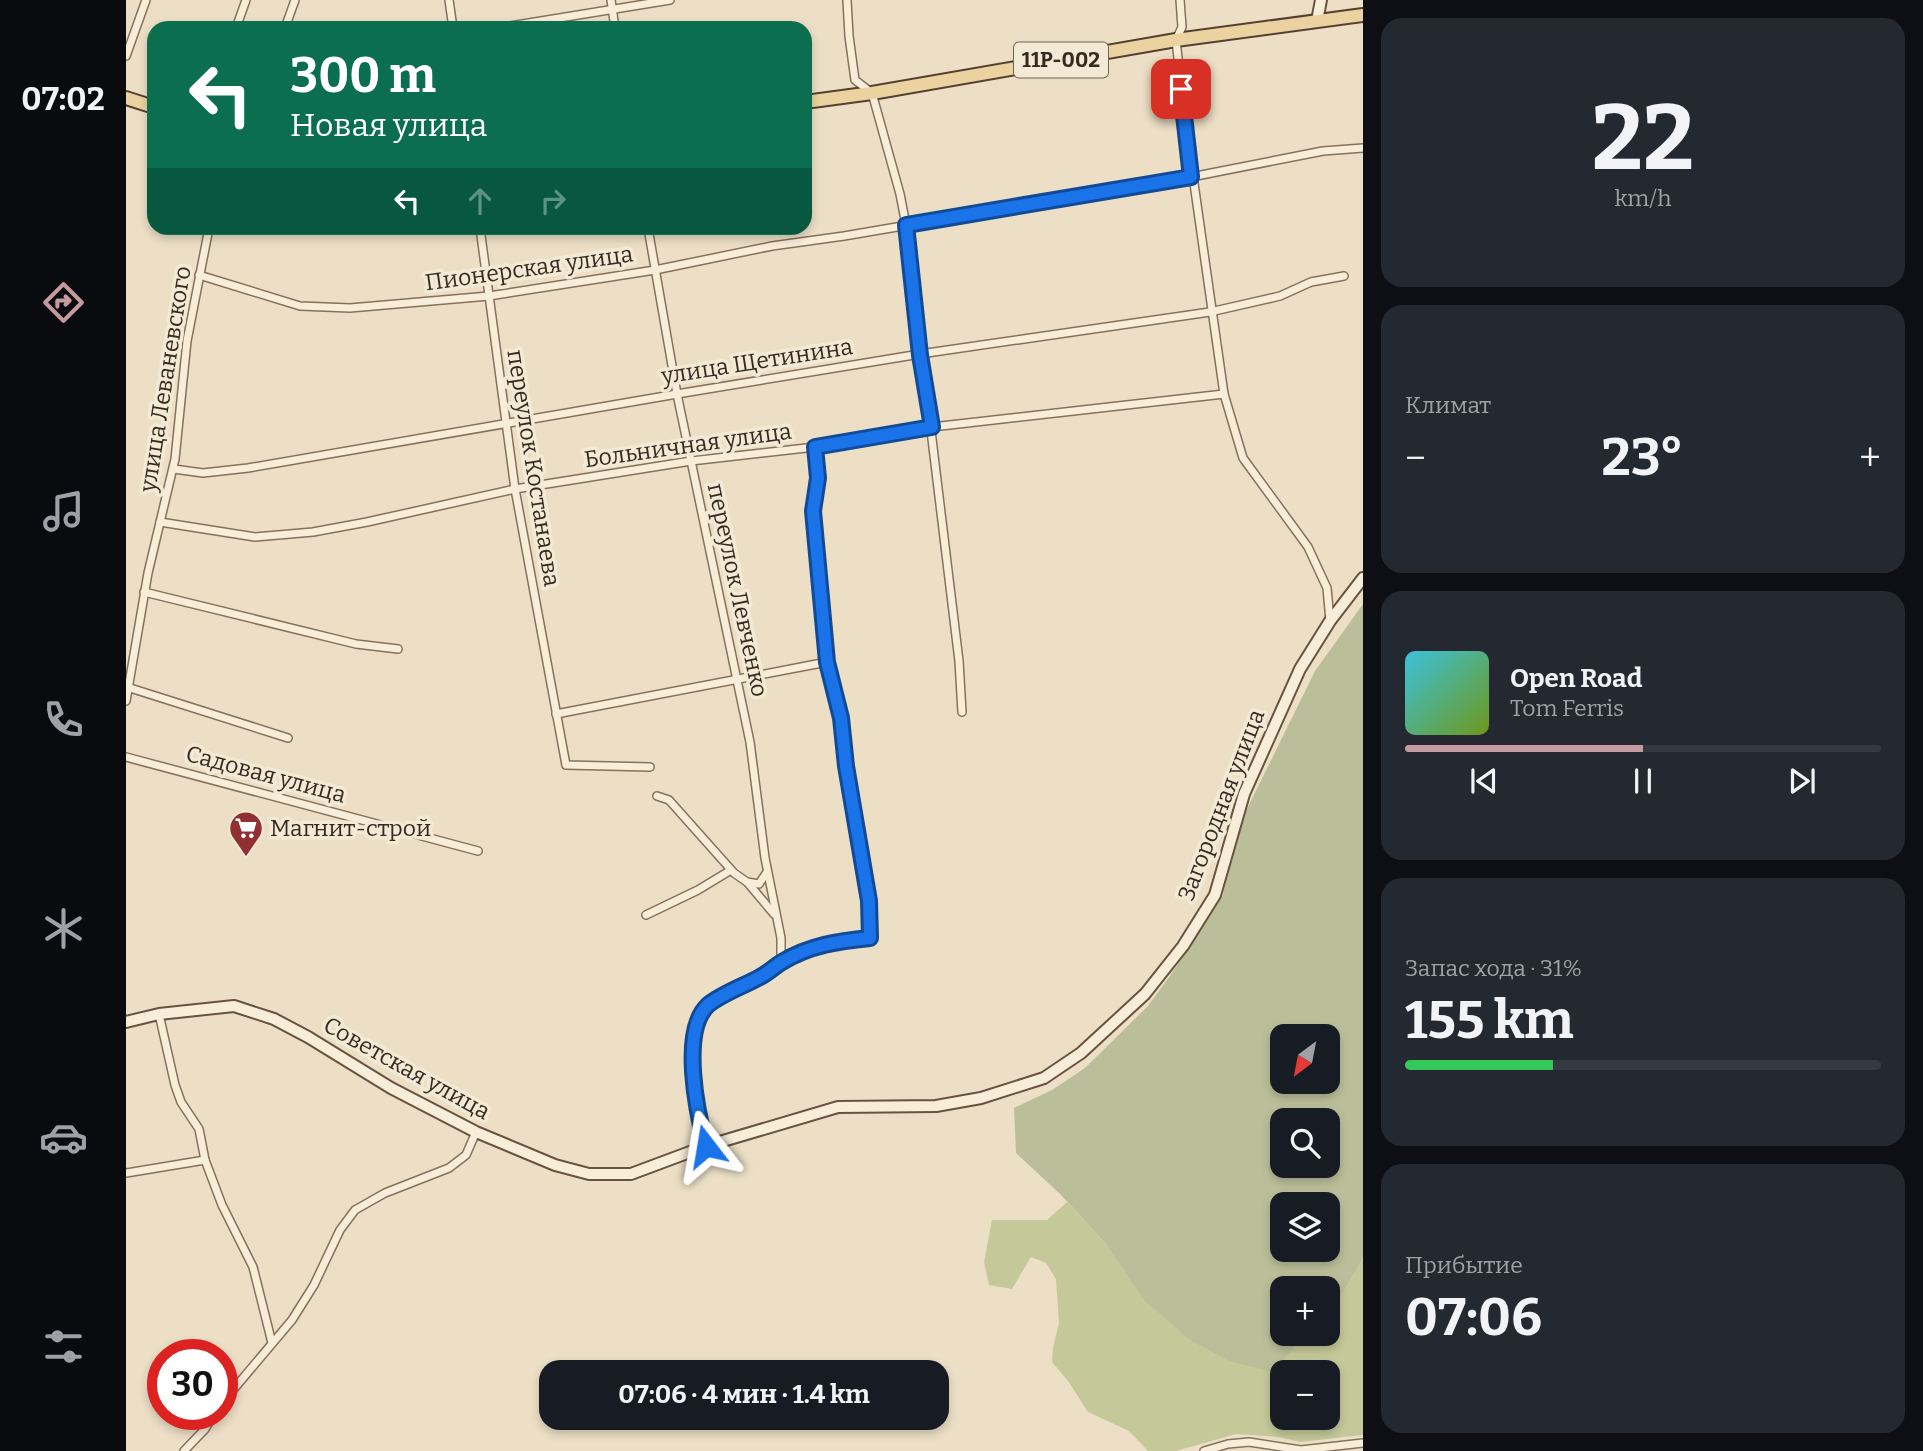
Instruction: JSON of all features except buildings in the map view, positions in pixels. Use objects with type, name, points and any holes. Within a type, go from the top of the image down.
[{"type":"main road","name":"11Р-002","points":[[812,101],[1176,40],[1363,15]]},
{"type":"main road","points":[[126,98],[147,105]]},
{"type":"street","points":[[126,56],[146,0]]},
{"type":"street","points":[[238,21],[246,0]]},
{"type":"street","points":[[288,21],[295,0]]},
{"type":"street","points":[[449,0],[452,21]]},
{"type":"street","points":[[611,0],[614,21]]},
{"type":"street","points":[[540,21],[670,0]]},
{"type":"street","points":[[847,0],[855,80],[872,93],[906,225],[959,661],[962,712]]},
{"type":"street","points":[[1180,0],[1182,27],[1176,40],[1191,177],[1223,394],[1243,458],[1308,547],[1327,588],[1331,621]]},
{"type":"street","points":[[1317,21],[1321,0]]},
{"type":"street","name":"Пионерская улица","points":[[199,275],[300,306],[350,308],[489,296],[655,270],[726,254],[1191,177],[1323,151],[1363,148]]},
{"type":"street","name":"улица Леваневского","points":[[126,701],[144,592],[174,469],[187,341],[208,235]]},
{"type":"street","name":"переулок Костанаева","points":[[481,235],[515,489],[566,765],[650,767]]},
{"type":"street","name":"переулок Левченко","points":[[649,235],[677,394],[750,742],[768,872],[781,938],[781,962]]},
{"type":"street","name":"улица Щетинина","points":[[174,469],[204,473],[248,468],[677,394],[1210,312],[1280,296],[1311,282],[1344,276]]},
{"type":"street","name":"Больничная улица","points":[[160,522],[255,537],[313,532],[515,489],[691,461],[815,447],[932,427],[1223,394]]},
{"type":"street","points":[[706,1146],[700,1124],[693,1048],[696,1024],[707,1006],[768,973],[781,962],[814,946],[870,938],[869,901],[846,766],[841,718],[827,662],[813,511],[818,478],[815,447]]},
{"type":"street","name":"Загородная улица","points":[[706,1146],[838,1107],[936,1106],[981,1098],[1044,1078],[1081,1053],[1145,994],[1183,946],[1215,895],[1244,794],[1300,668],[1363,578]]},
{"type":"street","points":[[144,592],[356,644],[398,649]]},
{"type":"street","points":[[556,714],[827,662]]},
{"type":"street","points":[[127,687],[288,737]]},
{"type":"street","name":"Садовая улица","points":[[126,757],[478,851]]},
{"type":"street","points":[[657,796],[669,800],[731,870],[747,882],[776,918]]},
{"type":"street","points":[[646,915],[698,890],[731,870]]},
{"type":"street","points":[[747,882],[759,884],[768,872]]},
{"type":"street","name":"Советская улица","points":[[126,1022],[159,1014],[234,1006],[274,1019],[391,1088],[476,1132],[555,1165],[589,1174],[631,1174],[706,1146]]},
{"type":"street","points":[[159,1014],[175,1085],[181,1102],[199,1129],[205,1160],[222,1205],[253,1267],[272,1343]]},
{"type":"street","points":[[238,1384],[292,1320],[314,1284],[340,1230],[355,1210],[385,1193],[449,1168],[466,1154],[476,1132]]},
{"type":"street","points":[[126,1173],[205,1160]]},
{"type":"street","points":[[184,1451],[204,1430]]},
{"type":"street","points":[[1204,1451],[1248,1442],[1301,1450],[1363,1443]]},
{"type":"green space","points":[[1363,604],[1363,1258],[1340,1297],[1340,1276],[1270,1276],[1270,1346],[1296,1346],[1283,1360],[1270,1360],[1270,1371],[1229,1361],[1190,1340],[1145,1301],[1106,1244],[1060,1194],[1016,1153],[1014,1108],[1052,1090],[1085,1068],[1147,1007],[1170,976],[1223,895],[1228,866],[1244,815],[1315,671]]},
{"type":"green space","points":[[1067,1202],[1106,1244],[1270,1371],[1270,1430],[1340,1430],[1340,1360],[1282,1360],[1296,1346],[1340,1346],[1340,1297],[1363,1258],[1363,1435],[1300,1442],[1279,1437],[1236,1434],[1176,1451],[1148,1451],[1129,1431],[1088,1412],[1052,1362],[1059,1323],[1056,1279],[1046,1263],[1031,1257],[1012,1289],[989,1285],[984,1262],[992,1220],[1047,1220]]},
{"type":"place","name":"Магнит-строй","points":[[246,858]]},
{"type":"route","points":[[706,1146],[700,1124],[693,1048],[696,1024],[707,1006],[768,973],[781,962],[814,946],[870,938],[869,901],[846,766],[841,718],[827,662],[813,511],[818,478],[815,447],[932,427],[920,355],[906,225],[1191,177],[1181,89]]}]
